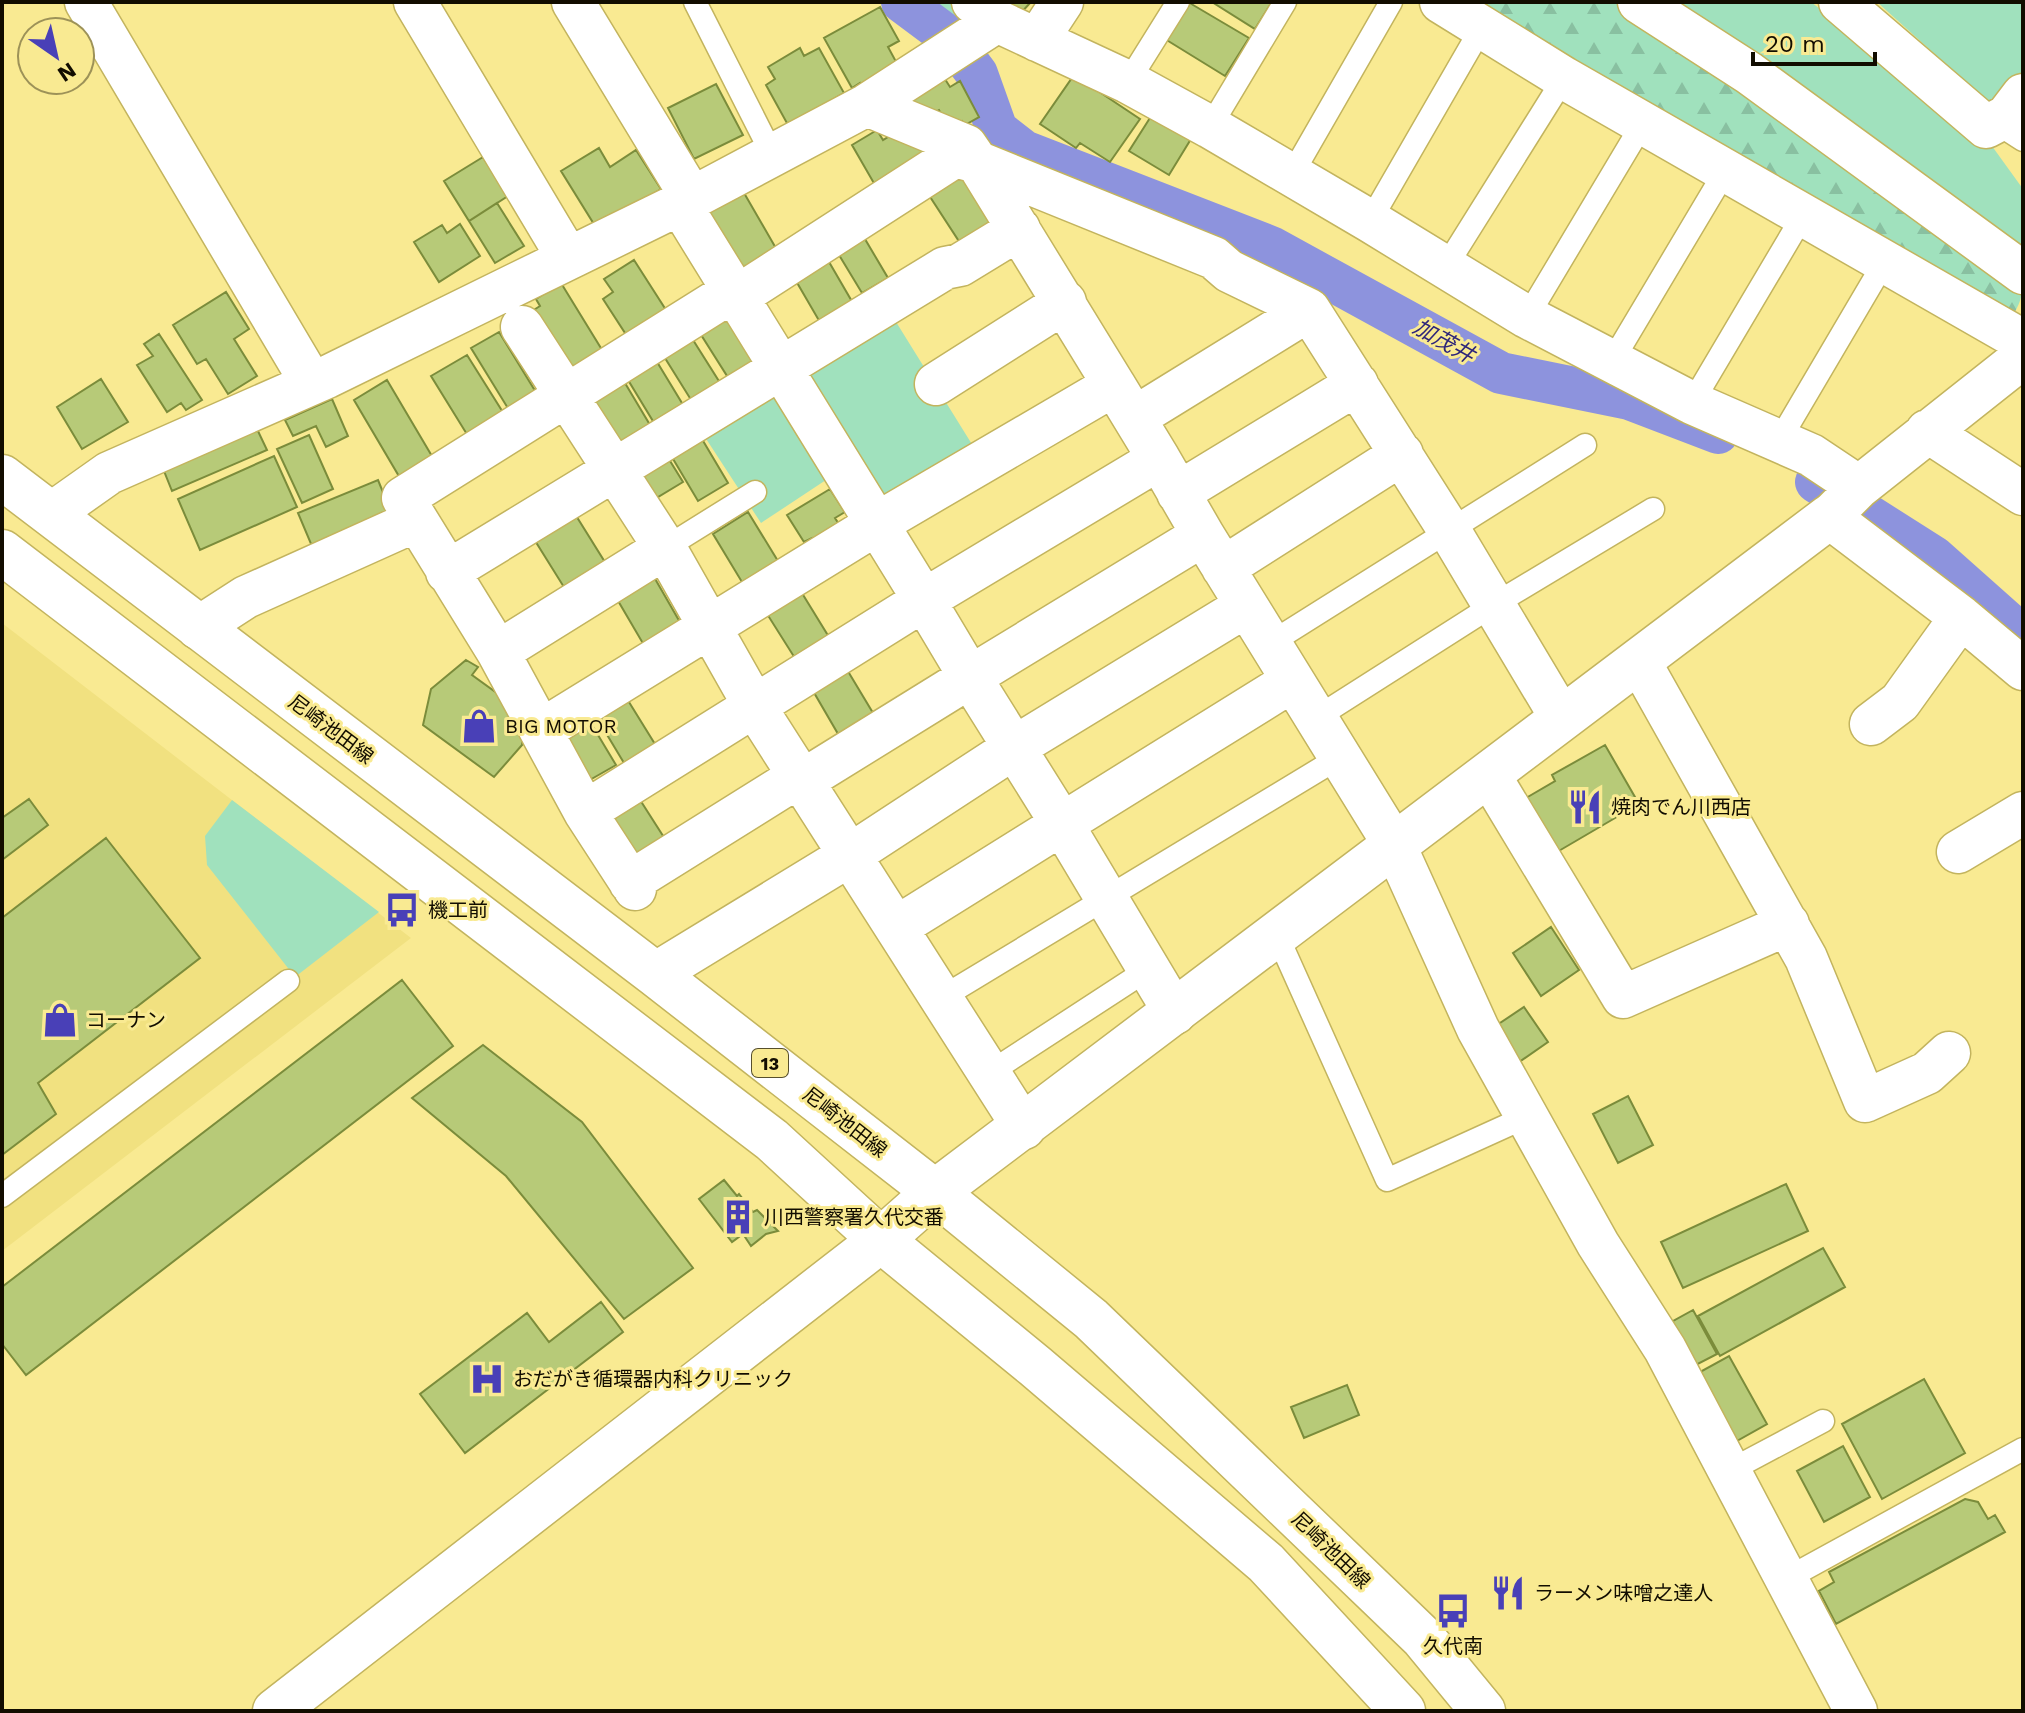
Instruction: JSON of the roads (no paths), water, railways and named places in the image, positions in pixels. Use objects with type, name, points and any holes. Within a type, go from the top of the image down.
[{"type":"main road","name":"尼崎池田線","points":[[2,477],[655,974],[935,1192],[1091,1319],[1423,1638],[1483,1711]]},
{"type":"main road","points":[[292,1706],[881,1240],[935,1192],[1024,1128],[1844,502]]},
{"type":"main road","points":[[2,552],[772,1140],[881,1240],[1035,1366],[1266,1563],[1403,1711]]},
{"type":"street","points":[[86,2],[311,382]]},
{"type":"street","points":[[415,2],[568,258]]},
{"type":"street","points":[[573,2],[692,198]]},
{"type":"street","points":[[1037,40],[1062,2]]},
{"type":"street","points":[[1441,2],[1564,78],[2023,341]]},
{"type":"street","points":[[1639,2],[1749,73],[2023,273]]},
{"type":"street","points":[[1840,2],[1986,127],[2014,119]]},
{"type":"street","points":[[51,514],[109,473],[327,377],[692,198],[867,105],[985,12],[1128,82],[1210,127],[1527,317],[1611,363],[1692,403],[1811,455],[1844,502],[1961,617],[2023,669]]},
{"type":"street","points":[[867,105],[966,146],[1065,302],[1269,644],[1395,846],[1478,1029],[1598,1244],[1665,1349],[1856,1711]]},
{"type":"street","points":[[1402,454],[970,677],[802,781],[790,782],[632,886],[585,812],[498,652],[403,498],[717,301],[738,296],[955,156],[977,162],[1214,258],[1229,271],[1309,310],[1402,454],[1495,604],[1562,719]]},
{"type":"street","points":[[692,198],[686,214],[878,523],[1175,1013]]},
{"type":"street","points":[[447,572],[945,268],[960,265],[1019,229]]},
{"type":"street","points":[[936,384],[1065,302]]},
{"type":"street","points":[[542,730],[878,523],[1309,310]]},
{"type":"street","points":[[522,327],[665,548],[755,707],[1024,1128]]},
{"type":"street","points":[[1844,502],[1927,431],[2023,357]]},
{"type":"street","points":[[585,812],[924,600],[1357,384]]},
{"type":"street","points":[[1927,431],[2023,494]]},
{"type":"street","points":[[198,628],[246,597],[415,521]]},
{"type":"street","points":[[498,652],[665,548]]},
{"type":"street","points":[[655,974],[850,855],[1015,747],[1246,606]]},
{"type":"street","points":[[1871,724],[1900,702],[1961,617]]},
{"type":"street","points":[[1639,661],[1806,958],[1865,1101],[1927,1073],[1949,1053]]},
{"type":"street","points":[[897,927],[1292,681]]},
{"type":"street","points":[[1489,775],[1623,997],[1788,924]]},
{"type":"street","points":[[1958,852],[2023,813]]},
{"type":"lane","points":[[695,2],[772,154]]},
{"type":"lane","points":[[1128,82],[1178,2]]},
{"type":"lane","points":[[1210,127],[1285,2]]},
{"type":"lane","points":[[1291,176],[1391,2]]},
{"type":"lane","points":[[1370,221],[1482,27]]},
{"type":"lane","points":[[1445,268],[1564,78]]},
{"type":"lane","points":[[1527,317],[1643,123]]},
{"type":"lane","points":[[1611,363],[1726,170]]},
{"type":"lane","points":[[1692,403],[1804,214]]},
{"type":"lane","points":[[1779,441],[1885,261]]},
{"type":"lane","points":[[1269,644],[1585,445]]},
{"type":"lane","points":[[665,548],[755,492]]},
{"type":"lane","points":[[1316,718],[1495,604],[1653,509]]},
{"type":"lane","points":[[941,998],[1340,757]]},
{"type":"lane","points":[[1277,935],[1387,1180],[1528,1116]]},
{"type":"lane","points":[[989,1073],[1147,970]]},
{"type":"lane","points":[[2,1196],[288,981]]},
{"type":"lane","points":[[1729,1471],[1823,1421]]},
{"type":"lane","points":[[1786,1579],[2023,1449]]},
{"type":"waterway","name":"加茂井","points":[[902,2],[949,37],[977,74],[997,130],[1024,151],[1271,247],[1501,373],[1629,399],[1718,433]]},
{"type":"waterway","name":"加茂井","points":[[1816,482],[1934,557],[2023,636]]},
{"type":"place","name":"BIG MOTOR","points":[[479,726]]},
{"type":"place","name":"焼肉でん川西店","points":[[1585,807]]},
{"type":"place","name":"機工前","points":[[402,910]]},
{"type":"place","name":"コーナン","points":[[60,1020]]},
{"type":"place","name":"川西警察署久代交番","points":[[738,1217]]},
{"type":"place","name":"おだがき循環器内科クリニック","points":[[487,1379]]},
{"type":"place","name":"ラーメン味噌之達人","points":[[1508,1593]]},
{"type":"place","name":"久代南","points":[[1453,1611]]}]
